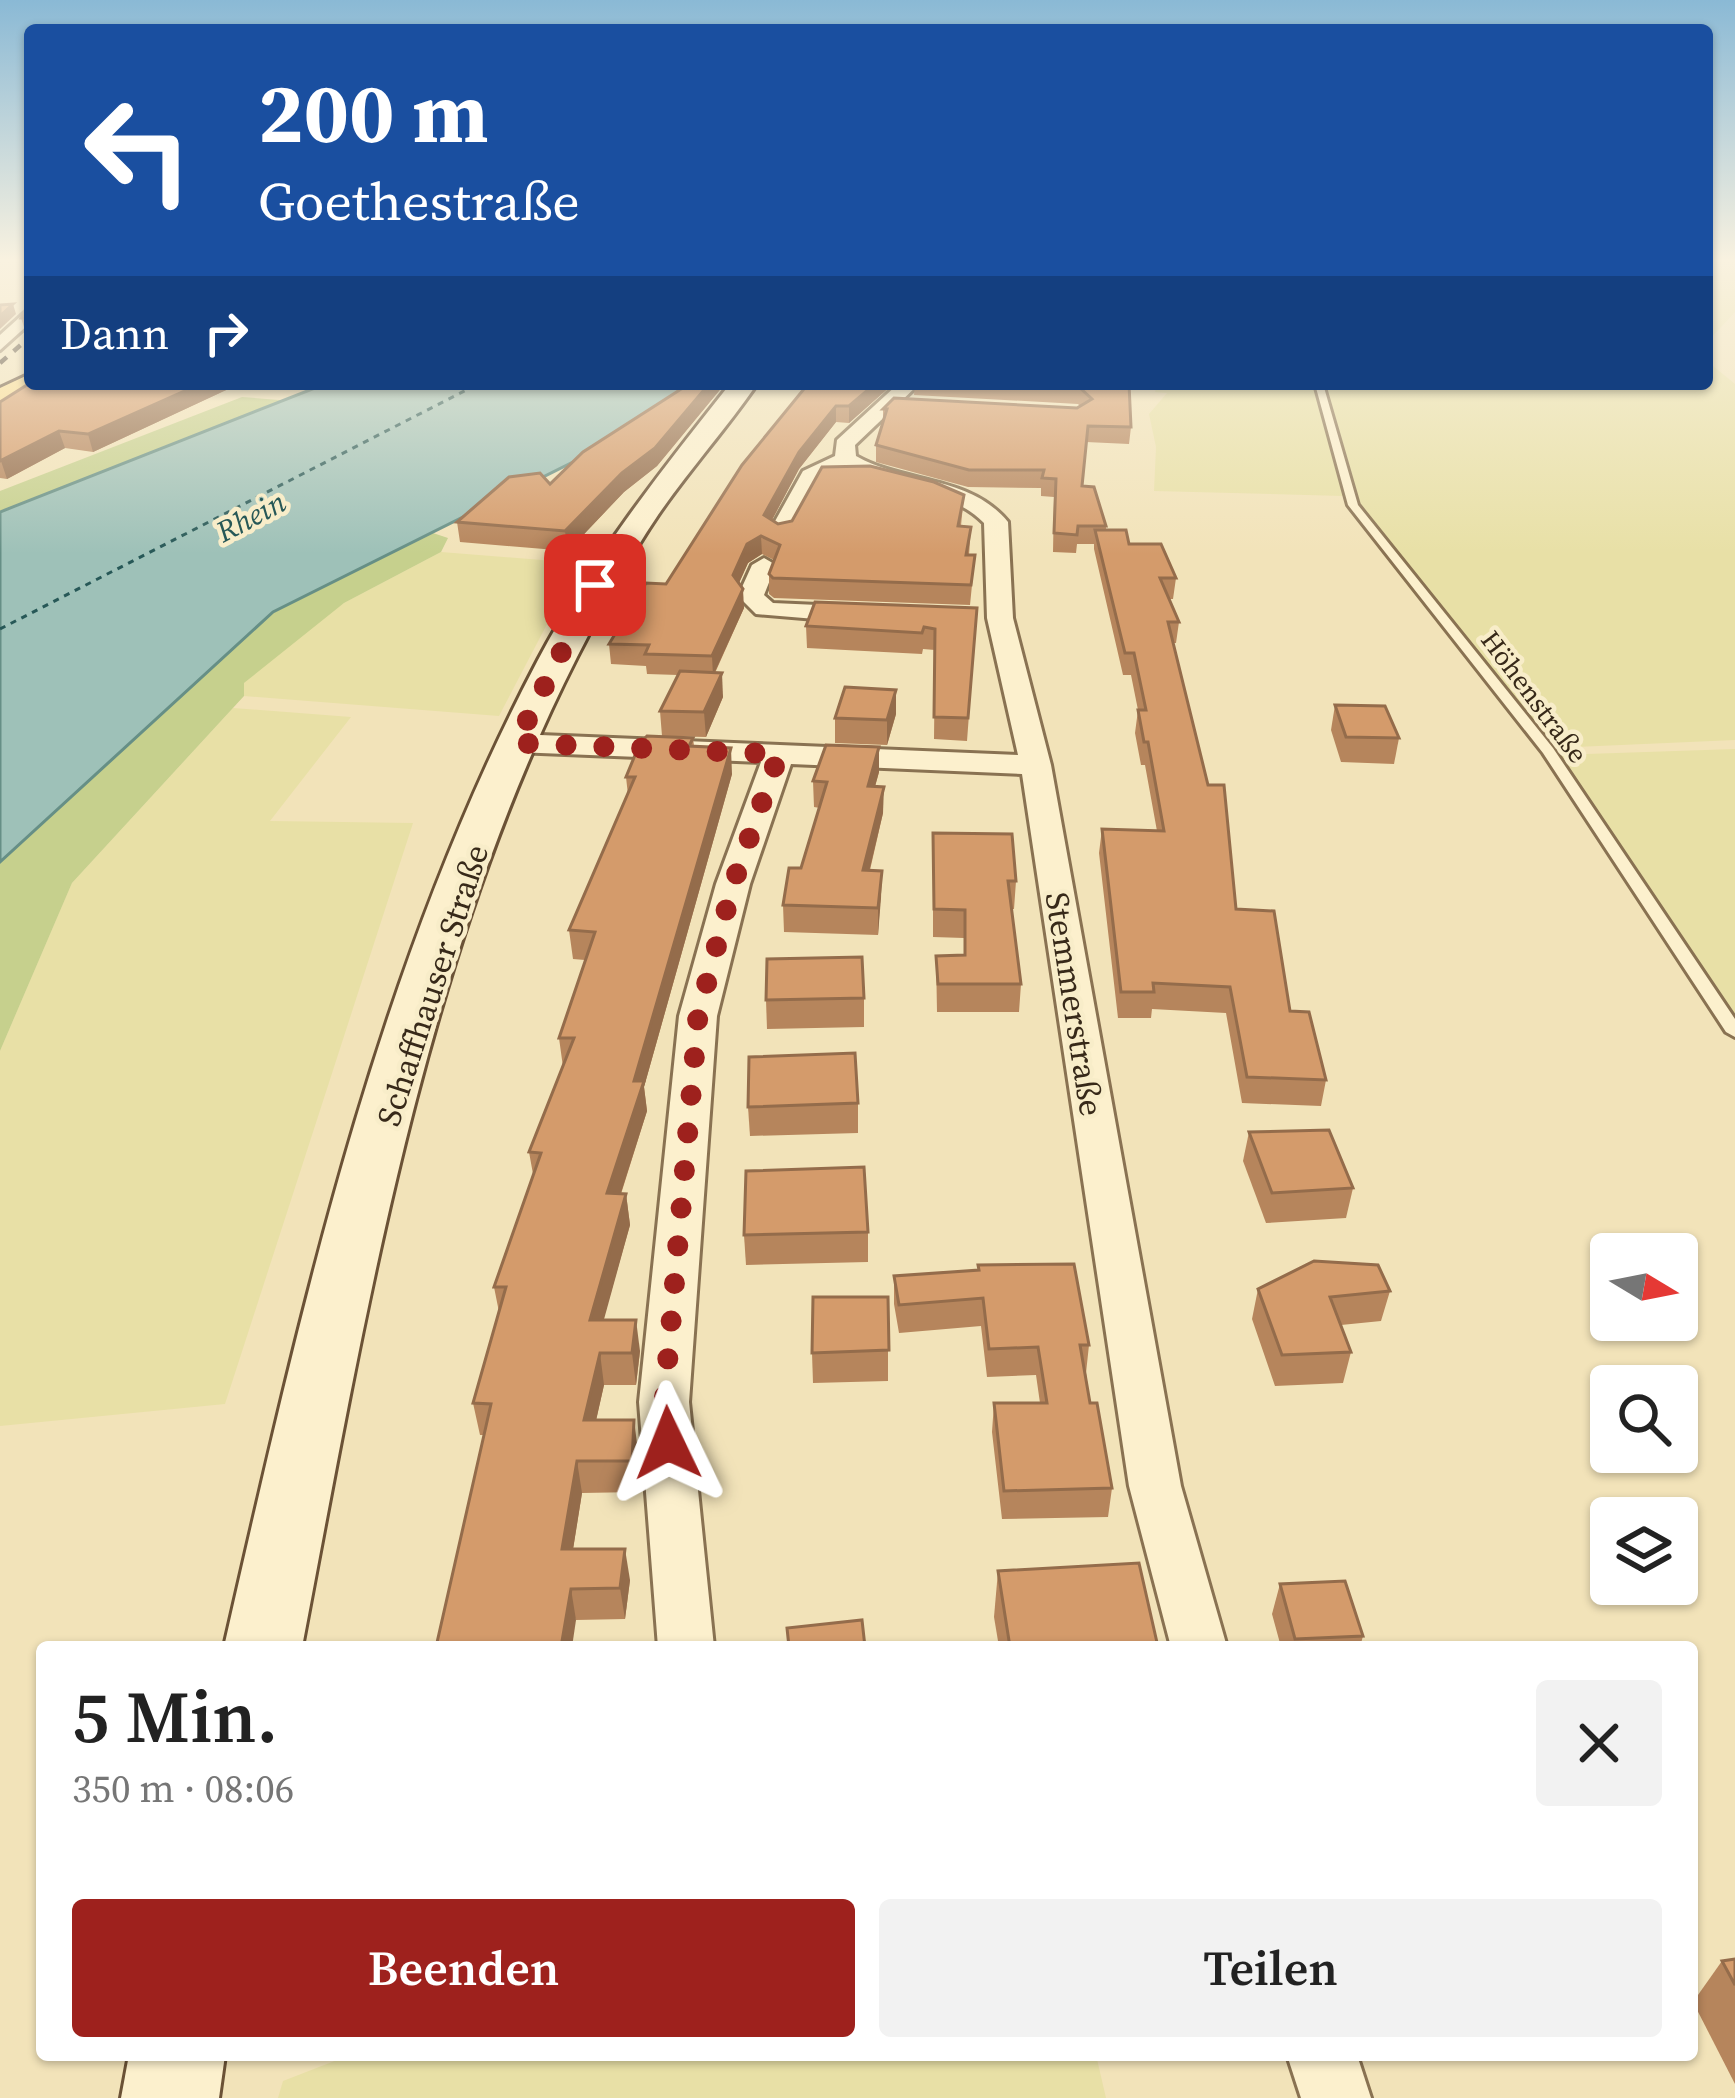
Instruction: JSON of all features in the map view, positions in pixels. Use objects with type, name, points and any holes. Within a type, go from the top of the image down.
[{"type":"main road","name":"Schaffhauser Straße","points":[[264,1641],[373,1171],[424,995],[516,743],[575,619],[615,550],[699,434],[739,390]]},
{"type":"street","points":[[781,532],[811,476],[845,459],[844,444],[902,398]]},
{"type":"street","name":"Stemmerstraße","points":[[845,459],[870,474],[952,495],[991,514],[998,530],[989,618],[1036,765],[1155,1486],[1196,1641]]},
{"type":"street","points":[[764,565],[752,596],[765,609],[891,615]]},
{"type":"street","points":[[516,743],[1036,765]]},
{"type":"street","points":[[685,1641],[664,1402],[698,1016],[733,884],[779,754]]},
{"type":"street","points":[[1324,2061],[1336,2098]]},
{"type":"lane","name":"Höhenstraße","points":[[1321,390],[1353,505],[1548,751],[1735,1032]]},
{"type":"shaded area","points":[[1713,366],[1735,384],[1735,740],[1553,748],[1364,516],[1325,390],[1713,390]]},
{"type":"shaded area","points":[[1316,390],[1343,496],[1154,491],[1156,447],[1149,414],[1167,393],[1155,392]]},
{"type":"shaded area","points":[[441,552],[579,563],[499,716],[244,696],[244,683],[303,632],[344,603]]},
{"type":"shaded area","points":[[233,708],[351,717],[270,821],[413,823],[225,1404],[0,1426],[0,1051],[72,883]]},
{"type":"shaded area","points":[[1735,749],[1735,1016],[1557,755]]},
{"type":"shaded area","points":[[335,2061],[1097,2061],[1106,2098],[278,2098],[283,2081]]},
{"type":"green space","points":[[242,397],[292,401],[0,512],[0,491]]},
{"type":"green space","points":[[427,531],[448,538],[441,552],[344,603],[244,683],[244,696],[72,883],[0,1051],[0,862],[273,613]]},
{"type":"water","name":"Rhein","points":[[310,390],[694,390],[625,436],[273,612],[0,862],[0,512]]},
{"type":"building","points":[[24,387],[187,390],[88,434],[59,431],[0,461],[0,402]]},
{"type":"building","points":[[680,390],[704,390],[655,448],[622,473],[565,531],[457,522],[509,477],[540,473],[550,484],[583,452]]},
{"type":"building","points":[[803,390],[868,390],[849,406],[836,406],[799,452],[764,515],[778,524],[792,521],[822,467],[870,466],[934,482],[964,495],[958,526],[971,527],[966,555],[975,555],[971,585],[773,578],[769,574],[780,545],[761,536],[747,544],[733,575],[743,589],[712,656],[645,654],[649,645],[609,644],[646,583],[666,584],[742,465]]},
{"type":"building","points":[[1082,390],[1129,390],[1131,427],[1088,426],[1082,486],[1094,487],[1106,526],[1078,526],[1077,535],[1054,533],[1056,479],[1042,478],[1044,470],[969,470],[876,445],[887,409],[883,409],[894,398],[1077,408],[1092,399]]},
{"type":"building","points":[[1095,530],[1126,530],[1129,544],[1161,544],[1176,578],[1160,578],[1179,622],[1168,622],[1208,785],[1224,785],[1236,909],[1274,911],[1290,1011],[1309,1012],[1326,1080],[1247,1077],[1230,987],[1153,983],[1154,992],[1121,992],[1102,829],[1164,831],[1138,710],[1146,710],[1134,653],[1125,653]]},
{"type":"building","points":[[815,602],[977,608],[968,718],[934,717],[935,629],[924,627],[922,633],[806,626]]},
{"type":"building","points":[[680,671],[722,673],[704,712],[660,711]]},
{"type":"building","points":[[845,687],[896,690],[887,720],[835,718]]},
{"type":"building","points":[[1335,705],[1385,706],[1399,738],[1346,737]]},
{"type":"building","points":[[647,736],[693,738],[689,746],[731,748],[634,1081],[644,1081],[607,1193],[626,1194],[590,1320],[636,1320],[632,1353],[600,1353],[584,1420],[634,1420],[632,1461],[577,1461],[562,1549],[625,1549],[620,1588],[571,1589],[562,1641],[437,1641],[491,1404],[473,1403],[506,1287],[494,1287],[541,1153],[529,1152],[574,1038],[559,1038],[595,932],[569,930],[635,777],[626,777]]},
{"type":"building","points":[[826,745],[879,747],[868,786],[884,787],[863,870],[882,871],[878,908],[783,905],[789,868],[801,868],[827,782],[813,781]]},
{"type":"building","points":[[933,833],[1012,834],[1016,881],[1008,881],[1021,984],[938,984],[936,956],[965,955],[965,910],[934,909]]},
{"type":"building","points":[[862,957],[864,998],[766,1000],[767,959]]},
{"type":"building","points":[[855,1053],[858,1103],[748,1107],[749,1057]]},
{"type":"building","points":[[1329,1130],[1353,1188],[1272,1193],[1249,1132]]},
{"type":"building","points":[[864,1167],[868,1232],[744,1235],[746,1171]]},
{"type":"building","points":[[1314,1261],[1378,1265],[1390,1291],[1330,1297],[1351,1352],[1282,1355],[1258,1289]]},
{"type":"building","points":[[1074,1264],[1089,1345],[1080,1345],[1090,1403],[1097,1403],[1112,1488],[1004,1491],[994,1403],[1047,1403],[1038,1347],[989,1349],[983,1298],[899,1305],[894,1276],[979,1270],[978,1265]]},
{"type":"building","points":[[813,1297],[888,1297],[889,1350],[812,1353]]},
{"type":"building","points":[[1139,1563],[1157,1641],[1009,1641],[998,1571]]},
{"type":"building","points":[[1345,1581],[1363,1636],[1295,1639],[1280,1584]]},
{"type":"building","points":[[862,1620],[864,1641],[788,1641],[787,1628]]},
{"type":"building","points":[[1735,1959],[1735,1985],[1722,1961]]},
{"type":"ferry route","points":[[0,629],[466,390]]},
{"type":"railway","points":[[0,363],[6,358]]},
{"type":"route","points":[[595,585],[516,743],[779,754],[733,884],[698,1016],[664,1402],[668,1443]]}]
